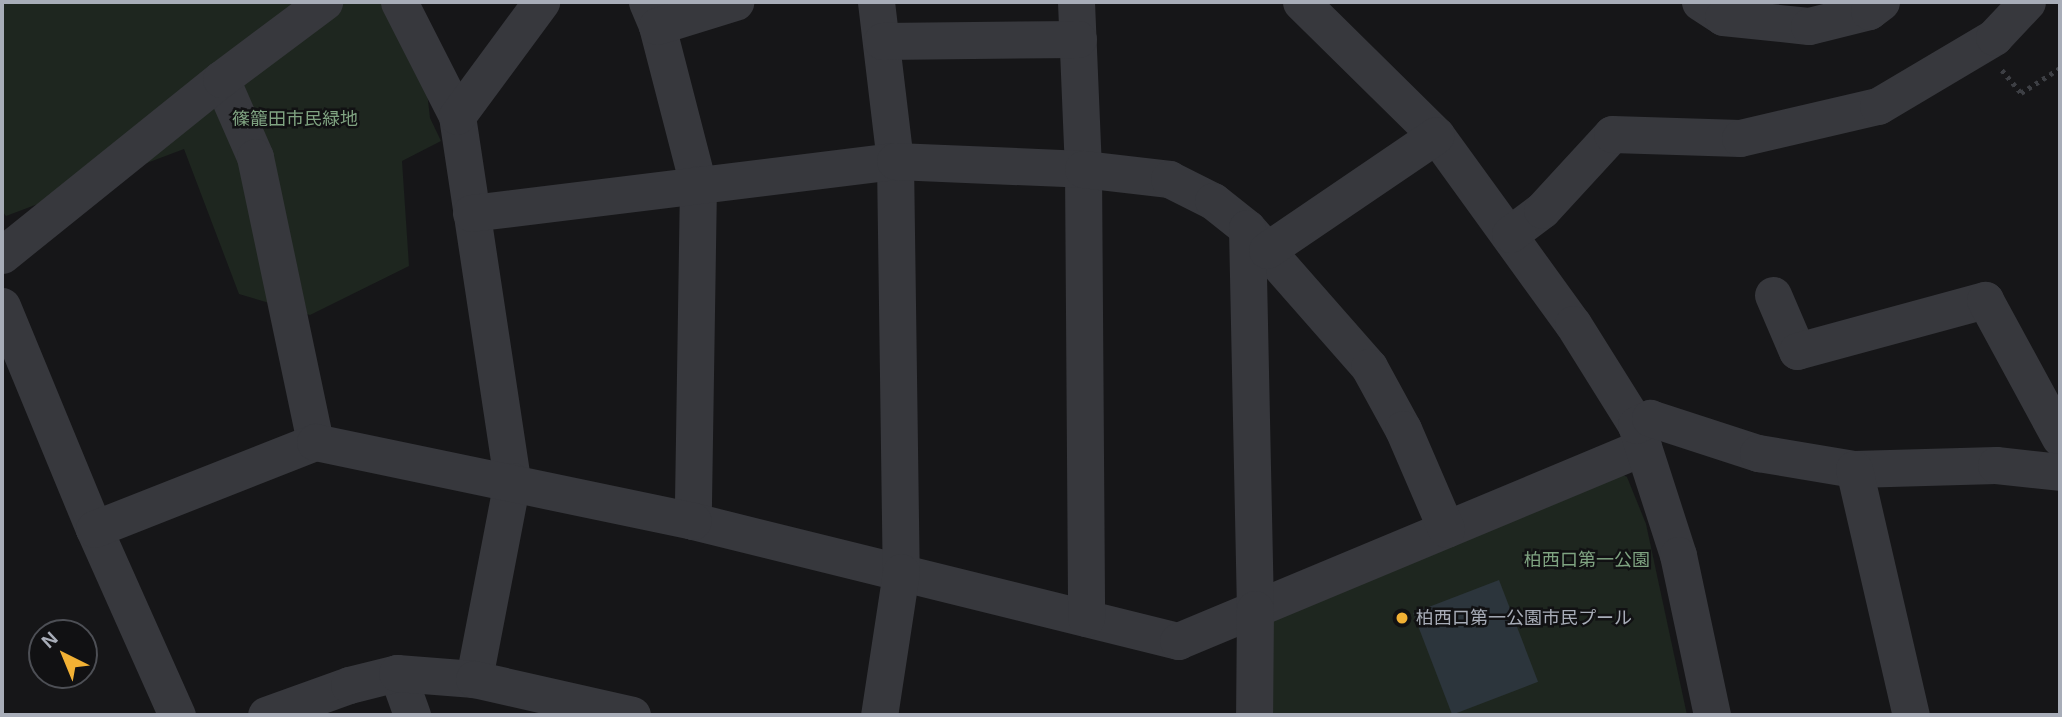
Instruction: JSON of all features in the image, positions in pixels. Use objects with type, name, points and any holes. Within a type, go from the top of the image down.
[{"type":"street","points":[[6,244],[324,2]]},
{"type":"street","points":[[399,2],[457,116],[512,481],[474,679]]},
{"type":"street","points":[[457,116],[541,2]]},
{"type":"street","points":[[692,521],[698,184],[652,14],[735,2]]},
{"type":"street","points":[[876,2],[895,161],[901,572],[878,715]]},
{"type":"street","points":[[1076,2],[1083,169],[1086,618]]},
{"type":"street","points":[[1301,2],[1436,135],[1510,234],[1639,436],[1678,555],[1712,715]]},
{"type":"street","points":[[1700,2],[1723,17],[1781,12],[1809,26],[1869,11],[1881,2]]},
{"type":"street","points":[[1510,234],[1542,210],[1612,134],[1740,138],[1878,106],[1994,37],[2027,2]]},
{"type":"street","points":[[882,41],[1078,39]]},
{"type":"street","points":[[221,79],[254,157],[314,442]]},
{"type":"street","points":[[1257,239],[1436,135]]},
{"type":"street","points":[[471,213],[895,161],[1083,169],[1170,179],[1213,201],[1257,239],[1369,367],[1403,429],[1446,529]]},
{"type":"street","points":[[1254,715],[1257,239]]},
{"type":"street","points":[[1773,295],[1797,351],[1985,300],[2060,438]]},
{"type":"street","points":[[2,306],[94,528],[177,715]]},
{"type":"street","points":[[94,528],[314,442],[512,481],[692,521],[1178,641],[1446,529],[1639,436],[1650,418],[1758,453],[1854,468],[1996,465],[2060,472]]},
{"type":"street","points":[[1854,468],[1911,715]]},
{"type":"street","points":[[397,673],[412,715]]},
{"type":"street","points":[[266,715],[349,685],[397,673],[474,679],[632,715]]},
{"type":"path","points":[[2021,93],[2060,68]]},
{"type":"green space","name":"篠籠田市民緑地","points":[[2,2],[386,2],[426,83],[430,118],[441,141],[402,161],[409,266],[310,315],[239,294],[184,149],[6,216],[2,211]]},
{"type":"green space","name":"柏西口第一公園","points":[[1618,472],[1627,477],[1646,524],[1687,715],[1263,715],[1264,623]]},
{"type":"shaded area","points":[[1499,580],[1538,682],[1452,715],[1413,613]]},
{"type":"place","name":"柏西口第一公園市民プール","points":[[1402,618]]}]
